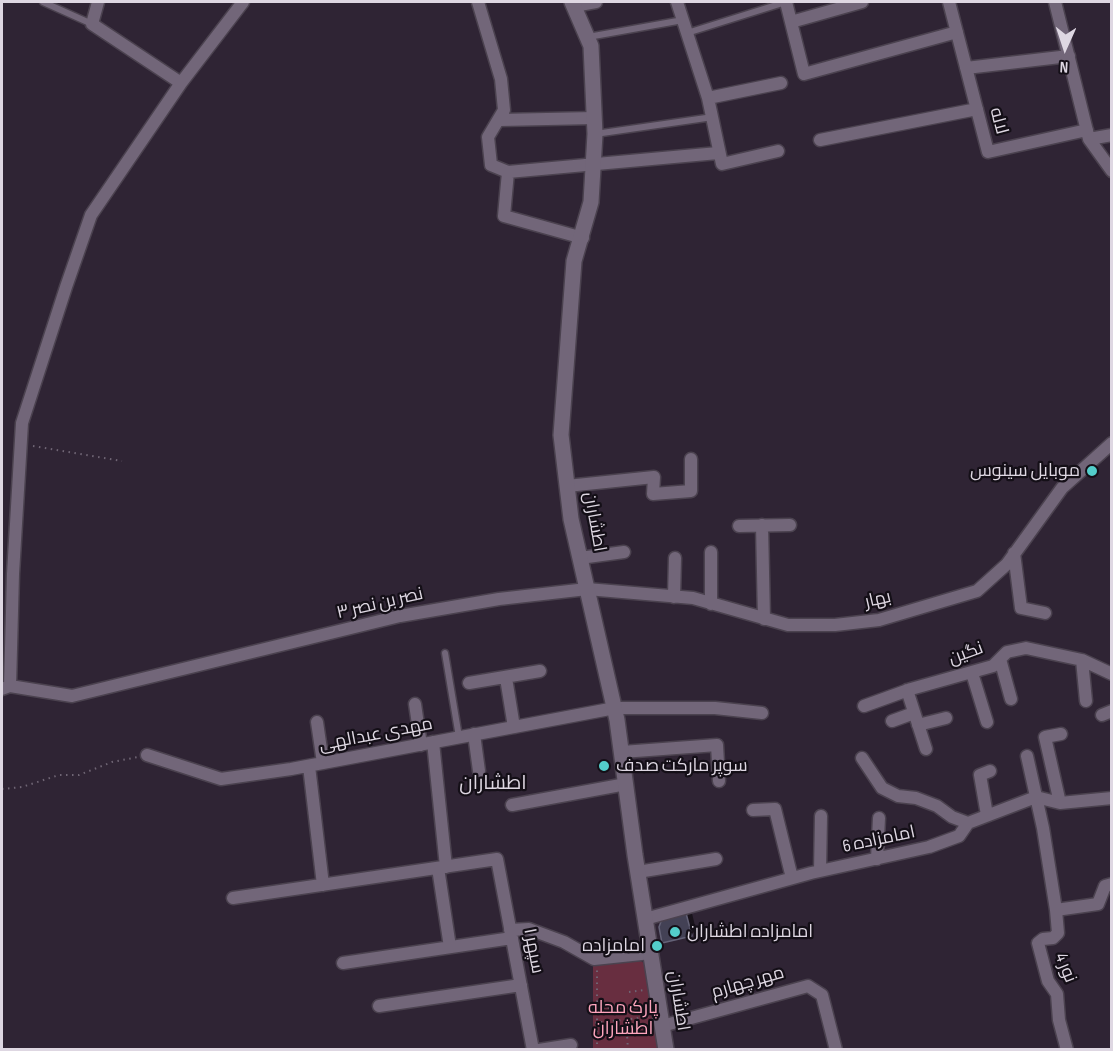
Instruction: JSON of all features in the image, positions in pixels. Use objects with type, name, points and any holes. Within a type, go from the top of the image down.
[{"type":"street","points":[[98,2],[92,24],[181,83]]},
{"type":"street","points":[[6,688],[22,423],[91,215],[181,83],[243,2]]},
{"type":"street","points":[[478,2],[501,79],[504,110],[488,137],[491,165],[508,172],[593,164],[720,158],[778,151]]},
{"type":"street","points":[[573,4],[596,2]]},
{"type":"street","points":[[677,2],[708,98],[720,158]]},
{"type":"street","points":[[786,2],[804,74],[957,32]]},
{"type":"street","points":[[791,21],[862,2]]},
{"type":"street","name":"لاله","points":[[949,2],[988,152],[1088,135]]},
{"type":"street","points":[[1055,2],[1088,135],[1112,171]]},
{"type":"street","name":"اطشاران","points":[[573,4],[591,46],[595,134],[591,202],[583,238],[574,261],[561,435],[567,486],[580,558],[615,708],[666,1050]]},
{"type":"street","points":[[966,68],[1069,56]]},
{"type":"street","points":[[708,98],[781,83]]},
{"type":"street","points":[[820,140],[977,109]]},
{"type":"street","points":[[500,120],[594,118]]},
{"type":"street","points":[[1088,135],[1112,135]]},
{"type":"street","points":[[508,172],[504,216],[583,238]]},
{"type":"street","name":"بهار","points":[[587,589],[674,597],[711,604],[788,625],[835,625],[879,620],[977,591],[1006,564],[1062,488],[1112,443]]},
{"type":"street","points":[[567,486],[654,477],[652,494],[691,492],[691,459]]},
{"type":"street","points":[[762,525],[764,619]]},
{"type":"street","points":[[738,526],[790,525]]},
{"type":"street","points":[[580,558],[624,552]]},
{"type":"street","points":[[711,552],[711,604]]},
{"type":"street","points":[[1014,553],[1021,608],[1045,613]]},
{"type":"street","points":[[674,597],[675,558]]},
{"type":"street","name":"نصر بن نصر ۳","points":[[6,688],[72,696],[400,616],[500,599],[587,589]]},
{"type":"street","name":"نگین","points":[[864,706],[907,690],[993,666],[1007,652],[1026,648],[1082,660],[1112,675]]},
{"type":"street","points":[[1000,659],[1011,699]]},
{"type":"street","points":[[1082,660],[1086,701]]},
{"type":"street","points":[[469,682],[540,671]]},
{"type":"street","points":[[972,673],[987,722]]},
{"type":"street","points":[[506,678],[514,727]]},
{"type":"street","points":[[907,690],[926,749]]},
{"type":"street","points":[[415,704],[427,743],[450,947]]},
{"type":"street","name":"مهدی عبدالهی","points":[[147,756],[220,778],[309,766],[615,708],[715,708],[762,713]]},
{"type":"street","points":[[892,721],[946,718]]},
{"type":"street","points":[[316,722],[323,763]]},
{"type":"street","points":[[474,734],[479,771]]},
{"type":"street","points":[[1060,803],[1045,738],[1061,734]]},
{"type":"street","points":[[621,752],[717,746],[719,781]]},
{"type":"street","points":[[1027,756],[1056,910],[1098,904],[1105,886],[1112,884]]},
{"type":"street","points":[[862,758],[882,788],[898,796],[915,798],[937,806],[952,817],[968,823]]},
{"type":"street","points":[[309,766],[323,885]]},
{"type":"street","points":[[987,815],[980,775],[990,771]]},
{"type":"street","points":[[512,805],[626,784]]},
{"type":"street","points":[[1036,797],[1060,803],[1112,798]]},
{"type":"street","name":"امامزاده 6","points":[[645,919],[792,878],[929,847],[959,836],[968,823],[1036,797]]},
{"type":"street","points":[[753,810],[775,809],[792,878]]},
{"type":"street","points":[[820,871],[821,816]]},
{"type":"street","points":[[877,859],[879,818]]},
{"type":"street","name":"سپهر ۱","points":[[442,868],[497,859],[533,1050]]},
{"type":"street","points":[[638,872],[716,859]]},
{"type":"street","points":[[233,898],[442,868]]},
{"type":"street","name":"نور 4","points":[[1056,910],[1058,933],[1053,938],[1043,939],[1038,943],[1048,981],[1057,994],[1059,1020],[1067,1050]]},
{"type":"street","points":[[343,963],[450,947],[529,929],[564,942],[594,959],[651,953]]},
{"type":"street","points":[[380,1006],[521,985]]},
{"type":"street","name":"مهر چهارم","points":[[662,1026],[808,986],[822,995],[836,1050]]},
{"type":"street","points":[[539,1050],[571,1045]]},
{"type":"lane","points":[[43,2],[92,24]]},
{"type":"lane","points":[[588,37],[685,26],[786,2]]},
{"type":"lane","points":[[595,134],[713,117]]},
{"type":"lane","points":[[445,653],[459,737]]},
{"type":"path","points":[[21,444],[122,461]]},
{"type":"path","points":[[2,789],[22,787],[59,775],[79,775],[112,762],[147,756]]},
{"type":"path","points":[[597,966],[597,1050]]},
{"type":"path","points":[[629,992],[644,990]]},
{"type":"path","points":[[596,1010],[611,1007]]},
{"type":"path","points":[[596,1023],[649,1017]]},
{"type":"path","points":[[626,1019],[628,1050]]},
{"type":"green space","name":"پارک محله اطشاران","points":[[636,957],[645,964],[659,1049],[593,1049],[593,963]]},
{"type":"building","name":"امامزاده اطشاران","points":[[686,913],[692,936],[662,943],[659,927],[662,919]]},
{"type":"place","name":"موبایل سینوس","points":[[1092,471]]},
{"type":"place","name":"سوپر مارکت صدف","points":[[604,766]]},
{"type":"place","name":"امامزاده اطشاران","points":[[675,932]]},
{"type":"place","name":"امامزاده","points":[[657,946]]},
{"type":"district","name":"اطشاران","points":[[493,784]]}]
